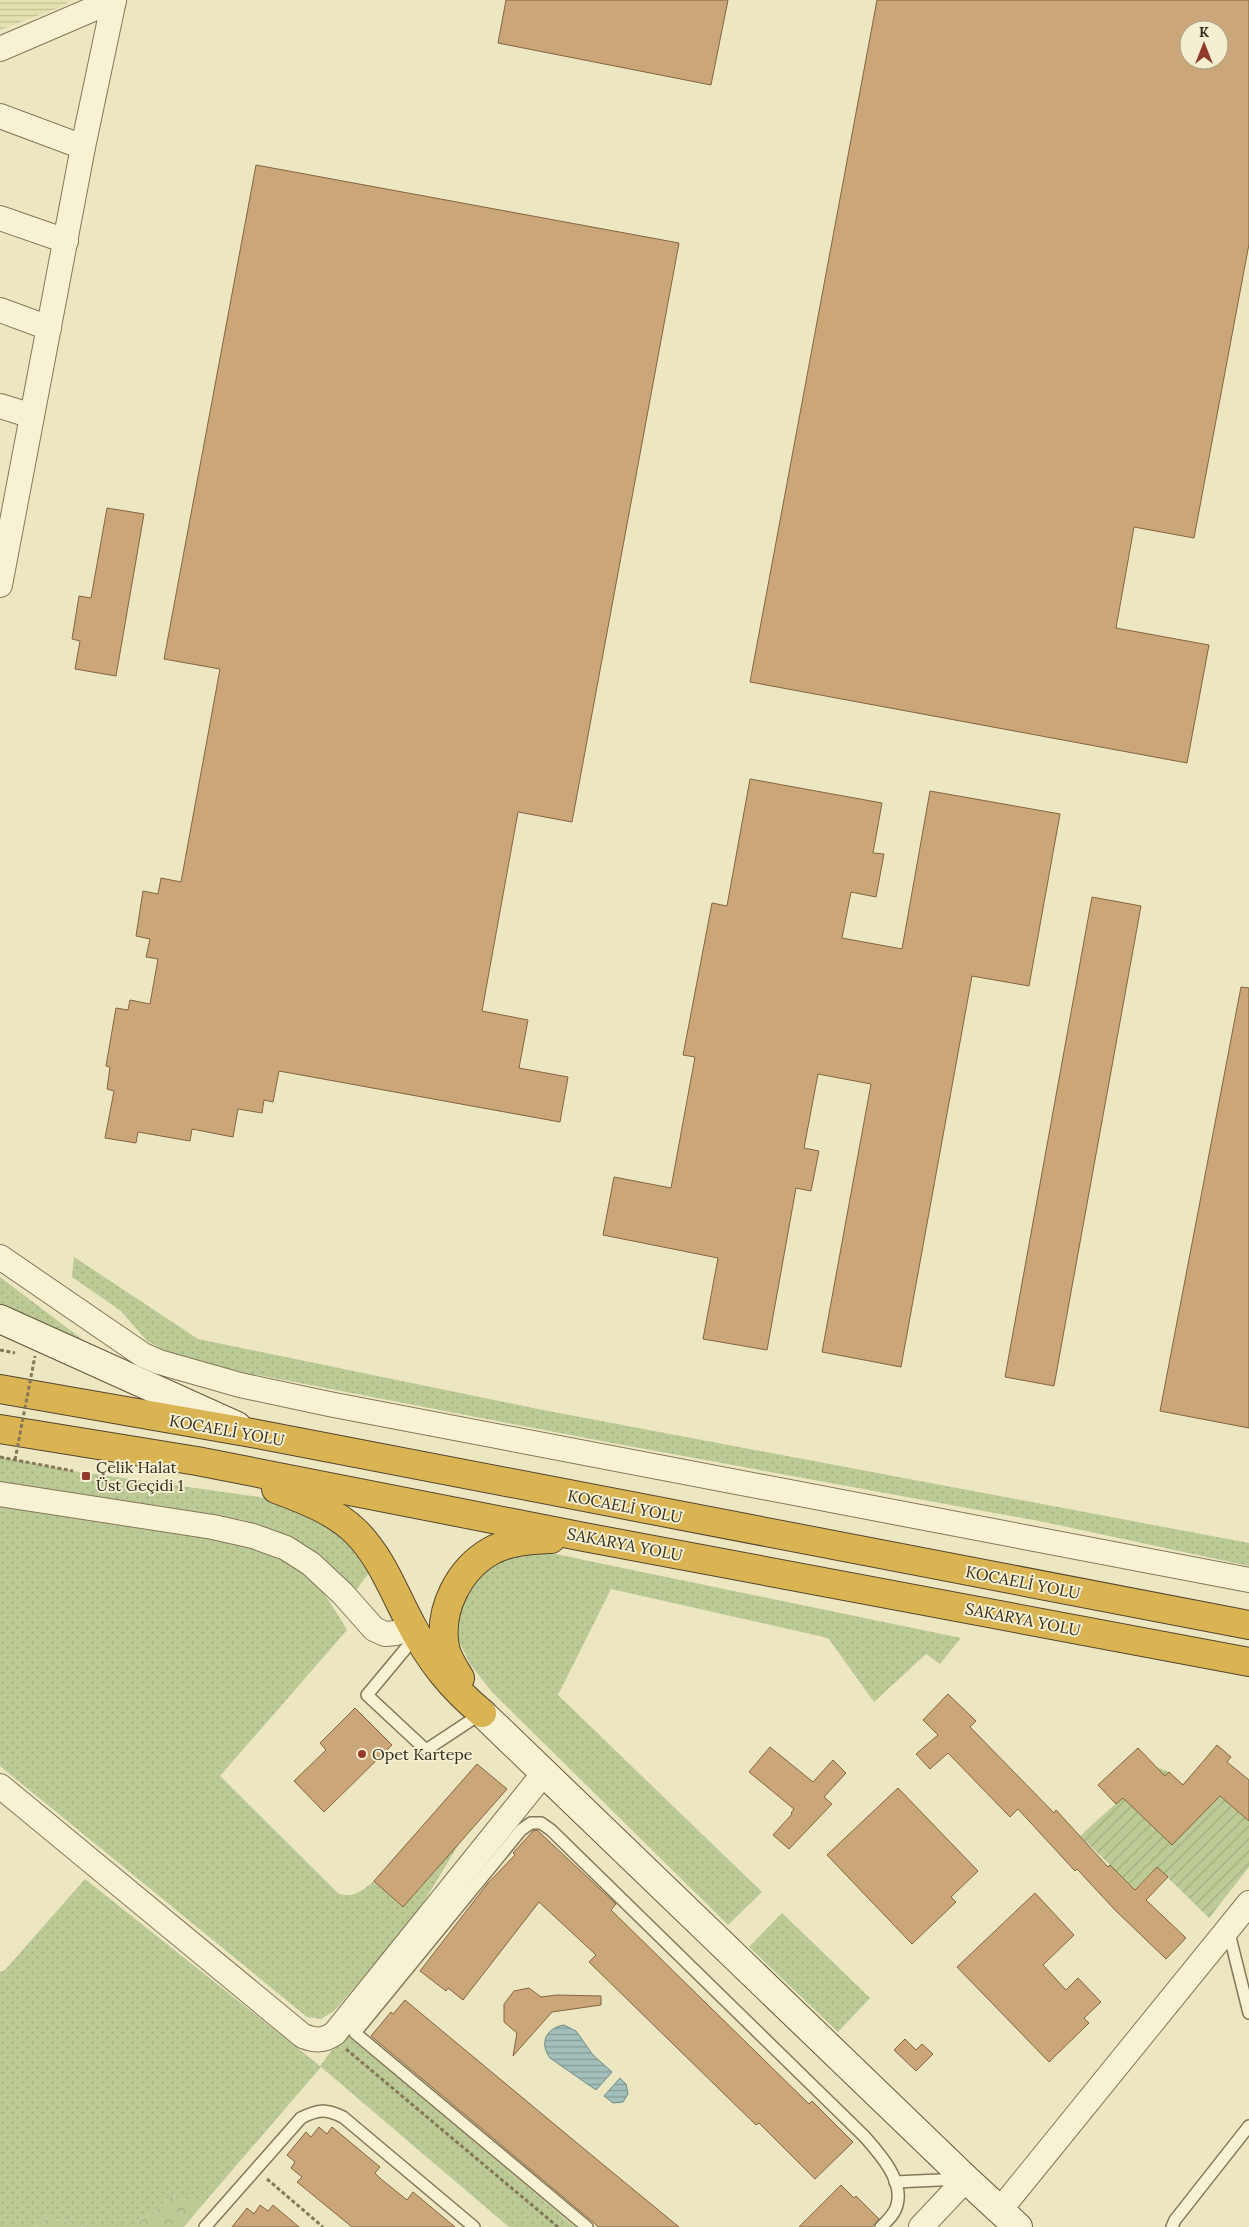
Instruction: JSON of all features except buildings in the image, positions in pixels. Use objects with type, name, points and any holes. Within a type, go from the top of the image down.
[{"type":"highway","name":"KOCAELİ YOLU","points":[[0,1389],[257,1434],[1249,1625]]},
{"type":"highway","name":"SAKARYA YOLU","points":[[0,1429],[197,1461],[584,1537],[1249,1662]]},
{"type":"highway","points":[[197,1461],[315,1505],[355,1531],[370,1548],[387,1575],[414,1630],[446,1679],[458,1693],[482,1713]]},
{"type":"highway","points":[[482,1713],[452,1664],[445,1646],[446,1611],[454,1590],[475,1562],[492,1550],[528,1540],[584,1537]]},
{"type":"street","points":[[0,49],[114,0]]},
{"type":"street","points":[[0,584],[8,501],[32,416],[83,147],[114,0]]},
{"type":"street","points":[[0,116],[83,147]]},
{"type":"street","points":[[0,218],[66,241]]},
{"type":"street","points":[[0,310],[49,328]]},
{"type":"street","points":[[0,406],[32,416]]},
{"type":"street","points":[[0,1257],[32,1277],[143,1355],[174,1368],[330,1404],[1249,1580]]},
{"type":"street","points":[[0,1319],[257,1434]]},
{"type":"street","points":[[0,1494],[214,1527],[253,1536],[286,1548],[311,1564],[343,1594],[374,1629],[385,1634],[414,1630]]},
{"type":"street","points":[[482,1713],[1009,2219],[1249,1903]]},
{"type":"street","points":[[0,1786],[303,2036],[314,2041],[327,2039],[335,2033],[544,1772]]},
{"type":"street","points":[[920,2227],[966,2179]]},
{"type":"lane","points":[[414,1630],[367,1695],[426,1750],[482,1713]]},
{"type":"lane","points":[[586,2227],[355,2033],[522,1830],[530,1823],[541,1823],[551,1830],[864,2136],[885,2161],[895,2182],[898,2195],[897,2206],[890,2218],[881,2227]]},
{"type":"lane","points":[[1228,1929],[1249,2013]]},
{"type":"lane","points":[[205,2227],[301,2118],[314,2111],[328,2111],[343,2117],[474,2227]]},
{"type":"lane","points":[[1172,2227],[1175,2220],[1249,2126]]},
{"type":"lane","points":[[895,2182],[966,2179]]},
{"type":"path","points":[[15,1460],[35,1356]]},
{"type":"path","points":[[0,1457],[73,1472]]},
{"type":"path","points":[[330,2036],[558,2227]]},
{"type":"path","points":[[255,2169],[323,2227]]},
{"type":"green space","points":[[0,0],[74,0],[0,30]]},
{"type":"green space","points":[[74,1257],[198,1339],[543,1410],[1249,1543],[1249,1566],[1044,1522],[607,1442],[237,1371],[172,1354],[147,1341],[121,1311],[72,1277]]},
{"type":"green space","points":[[0,1277],[91,1346],[0,1308]]},
{"type":"green space","points":[[0,1457],[73,1471],[259,1497],[297,1506],[353,1543],[372,1569],[356,1590],[309,1550],[276,1531],[243,1520],[179,1509],[0,1484]]},
{"type":"green space","points":[[0,1502],[131,1524],[268,1551],[286,1558],[304,1571],[335,1610],[347,1630],[220,1776],[339,1894],[349,1895],[358,1893],[374,1881],[403,1907],[460,1842],[425,1900],[389,1949],[334,2011],[321,2019],[307,2017],[0,1766]]},
{"type":"green space","points":[[552,1553],[961,1638],[940,1664],[926,1654],[874,1702],[828,1638],[611,1589],[558,1695],[762,1892],[728,1925],[492,1692],[470,1664],[459,1641],[457,1616],[473,1576],[510,1554]]},
{"type":"green space","points":[[1156,1767],[1169,1772],[1182,1784],[1193,1774],[1249,1821],[1249,1867],[1209,1918],[1157,1867],[1135,1889],[1080,1836]]},
{"type":"green space","points":[[85,1879],[320,2066],[345,2033],[575,2227],[509,2227],[321,2067],[204,2203],[171,2197],[133,2227],[84,2227],[47,2217],[35,2227],[0,2227],[0,1972],[5,1970]]},
{"type":"green space","points":[[782,1913],[870,1998],[838,2032],[749,1947]]},
{"type":"green space","points":[[171,2197],[204,2203],[184,2227],[133,2227]]},
{"type":"green space","points":[[47,2217],[84,2227],[35,2227]]},
{"type":"water","points":[[564,2025],[576,2031],[593,2055],[612,2072],[596,2090],[550,2058],[547,2052],[545,2047],[546,2037],[553,2029]]},
{"type":"water","points":[[620,2078],[626,2084],[628,2094],[623,2102],[613,2103],[604,2096]]},
{"type":"place","name":"Çelik Halat Üst Geçidi 1","points":[[86,1476]]},
{"type":"place","name":"Opet Kartepe","points":[[362,1754]]}]
